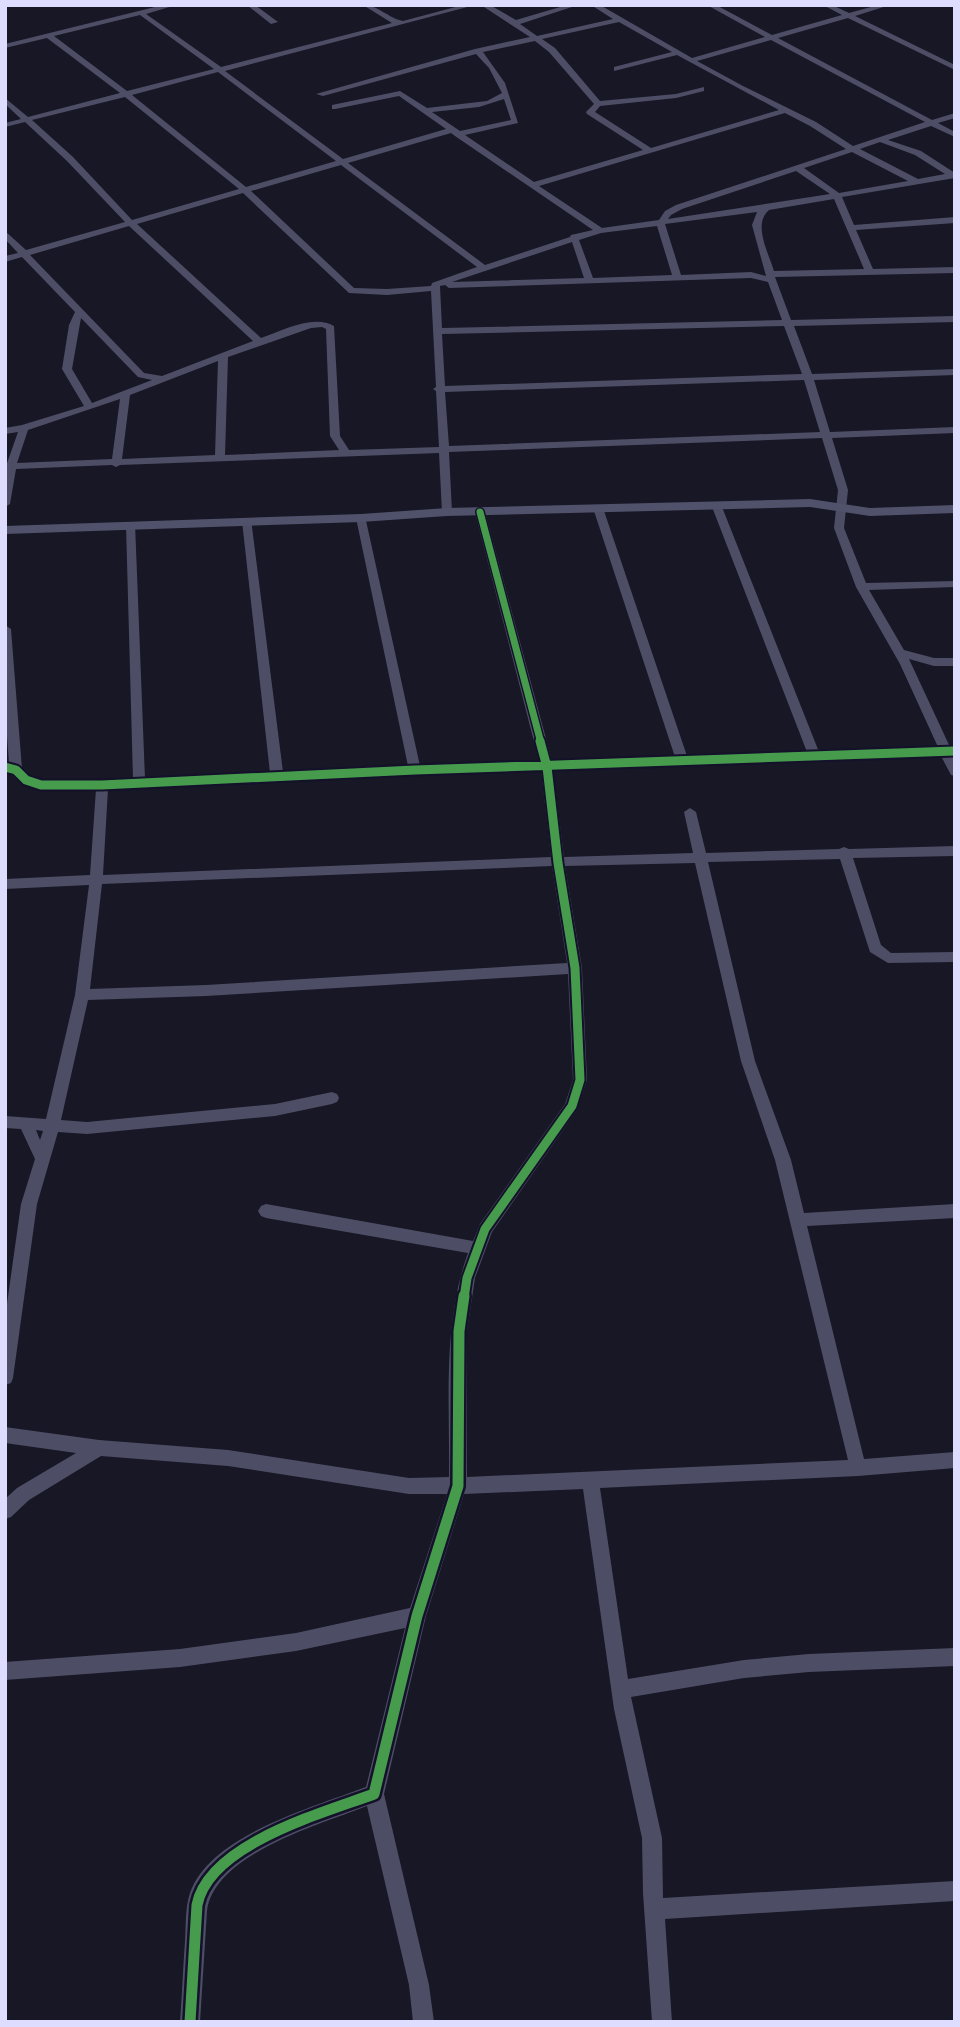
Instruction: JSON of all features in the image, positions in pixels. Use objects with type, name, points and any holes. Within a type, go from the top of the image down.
[{"type":"street","points":[[5,46],[173,5]]},
{"type":"street","points":[[250,5],[274,22]]},
{"type":"street","points":[[366,5],[390,24]]},
{"type":"street","points":[[5,125],[472,5]]},
{"type":"street","points":[[484,5],[552,50],[598,104]]},
{"type":"street","points":[[515,23],[575,5]]},
{"type":"street","points":[[594,5],[784,111],[813,124],[853,150],[915,181]]},
{"type":"street","points":[[710,5],[955,135]]},
{"type":"street","points":[[826,5],[955,68]]},
{"type":"street","points":[[692,60],[887,5]]},
{"type":"street","points":[[141,13],[220,69],[484,268]]},
{"type":"street","points":[[320,94],[478,51],[618,20]]},
{"type":"street","points":[[523,41],[528,32]]},
{"type":"street","points":[[49,36],[127,94],[243,190],[308,245],[352,291],[387,292],[589,279],[869,270],[955,270]]},
{"type":"street","points":[[5,259],[340,162],[455,132],[515,121],[498,73],[478,51]]},
{"type":"street","points":[[617,69],[677,52]]},
{"type":"street","points":[[650,151],[590,112],[598,104],[676,96],[701,89]]},
{"type":"street","points":[[335,107],[400,93],[600,231]]},
{"type":"street","points":[[426,111],[444,105],[486,104],[499,100],[505,94]]},
{"type":"street","points":[[5,100],[28,118],[130,222],[259,342]]},
{"type":"street","points":[[533,185],[784,111]]},
{"type":"street","points":[[677,277],[661,224],[668,213],[679,207],[955,116]]},
{"type":"street","points":[[881,140],[918,153],[954,176]]},
{"type":"street","points":[[798,168],[837,195],[869,270]]},
{"type":"street","points":[[434,287],[574,237],[600,231],[766,208],[954,176]]},
{"type":"street","points":[[766,208],[760,213],[756,225],[808,377],[843,491],[839,528],[862,587],[951,751],[955,772]]},
{"type":"street","points":[[718,215],[738,218],[756,225]]},
{"type":"street","points":[[850,228],[955,220]]},
{"type":"street","points":[[5,234],[141,375],[164,379]]},
{"type":"street","points":[[574,237],[589,279]]},
{"type":"street","points":[[434,287],[447,512]]},
{"type":"street","points":[[79,313],[74,325],[67,369],[90,407]]},
{"type":"street","points":[[436,331],[955,319]]},
{"type":"street","points":[[5,431],[24,428],[90,407],[259,342],[324,324],[331,328],[335,436],[346,454]]},
{"type":"street","points":[[220,458],[223,356]]},
{"type":"street","points":[[438,389],[955,372]]},
{"type":"street","points":[[140,388],[141,375]]},
{"type":"street","points":[[116,464],[125,395]]},
{"type":"street","points":[[5,504],[11,467],[24,428]]},
{"type":"street","points":[[11,467],[955,430]]},
{"type":"street","points":[[320,455],[335,436]]},
{"type":"street","points":[[5,530],[361,518],[447,512],[810,503],[870,512],[955,509]]},
{"type":"street","points":[[717,507],[816,757]]},
{"type":"street","points":[[598,508],[683,761]]},
{"type":"street","points":[[425,2022],[419,1985],[373,1794],[417,1616],[458,1486],[459,1331],[467,1278],[485,1229],[572,1106],[580,1080],[575,968],[558,863],[547,767],[480,512]]},
{"type":"street","points":[[361,518],[415,770]]},
{"type":"street","points":[[247,521],[277,776]]},
{"type":"street","points":[[131,524],[139,785]]},
{"type":"street","points":[[862,587],[955,584]]},
{"type":"street","points":[[5,629],[10,769],[26,780],[41,785],[139,785],[415,770],[951,751]]},
{"type":"street","points":[[900,653],[934,662],[955,662]]},
{"type":"street","points":[[914,681],[934,662]]},
{"type":"street","points":[[5,1378],[12,1271],[21,1248],[29,1205],[52,1126],[82,995],[96,878],[102,785]]},
{"type":"street","points":[[690,812],[748,1061],[780,1149],[858,1468]]},
{"type":"street","points":[[5,884],[433,865],[700,860],[844,852],[955,851]]},
{"type":"street","points":[[844,852],[876,948],[881,955],[888,958],[955,957]]},
{"type":"street","points":[[82,995],[185,993],[446,973],[575,968]]},
{"type":"street","points":[[5,1122],[88,1128],[245,1113],[332,1098]]},
{"type":"street","points":[[25,1123],[43,1161]]},
{"type":"street","points":[[266,1211],[477,1248]]},
{"type":"street","points":[[797,1220],[955,1211]]},
{"type":"street","points":[[5,1256],[21,1248]]},
{"type":"street","points":[[5,1435],[100,1448],[228,1458],[409,1486],[858,1468],[955,1460]]},
{"type":"street","points":[[5,1511],[23,1494],[100,1448]]},
{"type":"street","points":[[590,1480],[621,1689],[635,1769],[652,1838],[662,2022]]},
{"type":"street","points":[[5,1671],[180,1658],[296,1642],[417,1616]]},
{"type":"street","points":[[621,1689],[744,1669],[809,1662],[955,1657]]},
{"type":"street","points":[[190,2022],[197,1913],[200,1893],[206,1881],[229,1858],[289,1826],[373,1794]]},
{"type":"street","points":[[656,1909],[955,1891]]},
{"type":"cycle path","points":[[190,2022],[197,1905],[200,1893],[210,1876],[250,1846],[304,1821],[374,1794],[417,1616],[458,1486],[459,1331],[467,1278],[485,1229],[572,1106],[580,1080],[575,968],[558,863],[547,767],[480,512]]},
{"type":"cycle path","points":[[5,767],[16,770],[26,780],[41,785],[102,785],[415,770],[955,751]]}]
